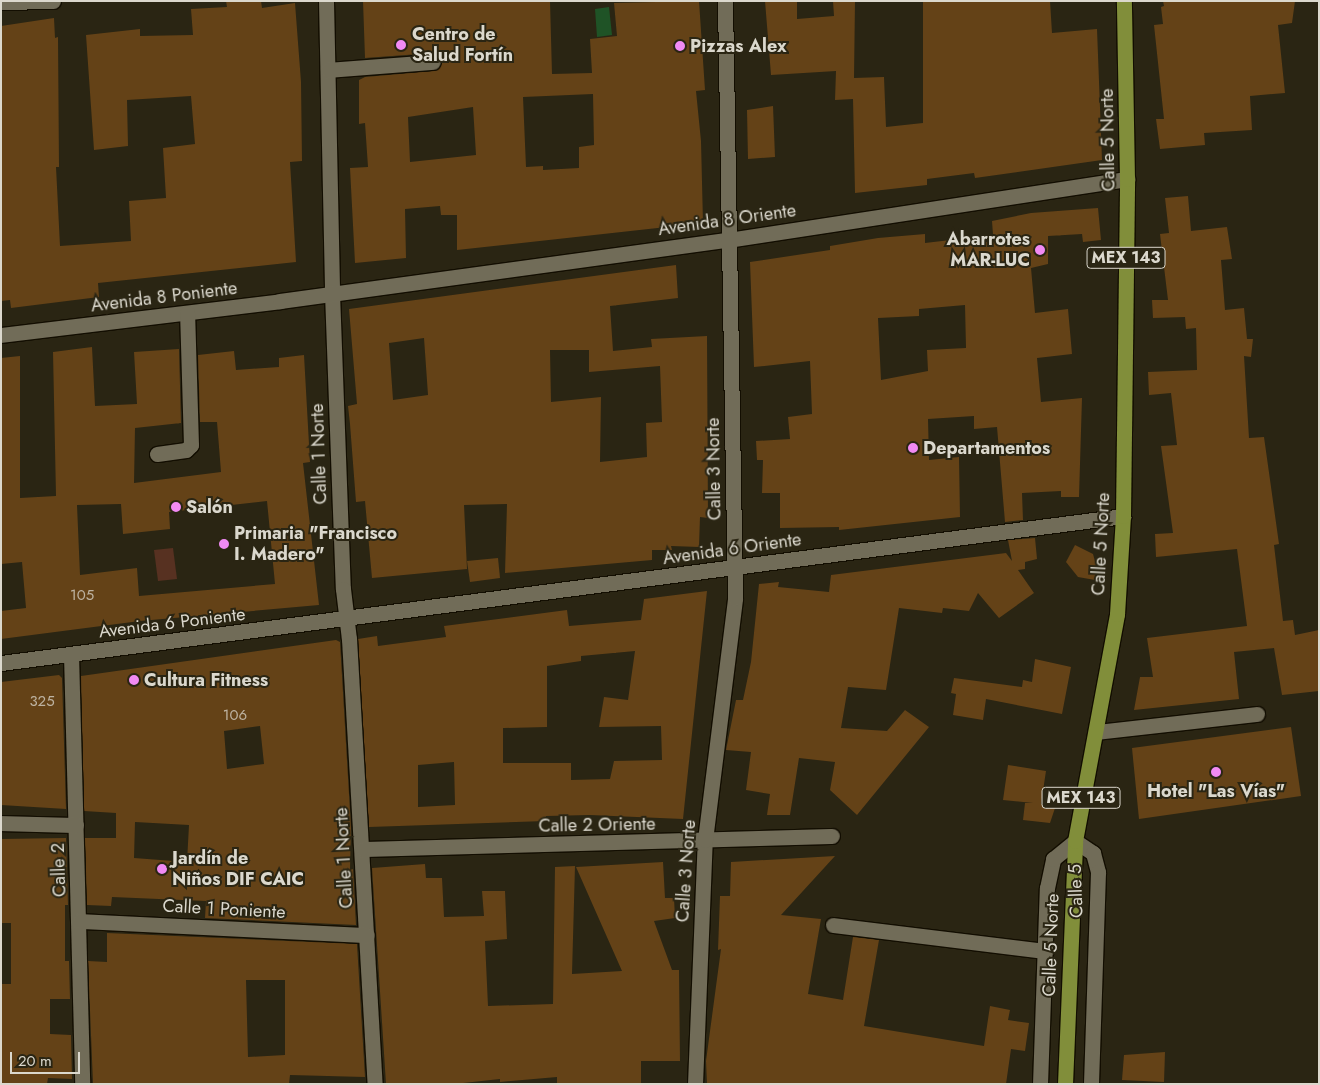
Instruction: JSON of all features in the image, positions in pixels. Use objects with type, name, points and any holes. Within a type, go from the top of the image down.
[{"type":"main road","name":"Calle 5 Norte","points":[[1065,1084],[1075,840],[1117,614],[1123,516],[1127,179],[1124,1]]},
{"type":"street","points":[[1,2],[53,1]]},
{"type":"street","name":"Calle 1 Norte","points":[[326,1],[332,293],[343,589],[347,619],[363,849],[375,1084]]},
{"type":"street","name":"Calle 3 Norte","points":[[695,1084],[705,840],[735,598],[725,1]]},
{"type":"street","points":[[328,70],[434,62]]},
{"type":"street","name":"Avenida 8 Oriente","points":[[332,293],[728,240],[1127,179]]},
{"type":"street","name":"Avenida 8 Poniente","points":[[1,335],[187,313],[332,293]]},
{"type":"street","points":[[157,454],[186,450],[191,445],[187,313]]},
{"type":"street","name":"Avenida 6 Oriente","points":[[347,619],[1123,516]]},
{"type":"street","name":"Avenida 6 Poniente","points":[[1,663],[347,619]]},
{"type":"street","name":"Calle 2","points":[[72,654],[80,921],[82,1084]]},
{"type":"street","points":[[1096,732],[1257,714]]},
{"type":"street","points":[[1,823],[76,825]]},
{"type":"street","name":"Calle 2 Oriente","points":[[363,849],[832,836]]},
{"type":"street","name":"Calle 5","points":[[1040,1084],[1047,888],[1053,858],[1075,840],[1093,853],[1098,872],[1090,1084]]},
{"type":"street","name":"Calle 1 Poniente","points":[[80,921],[367,934]]},
{"type":"street","points":[[834,925],[1045,951]]},
{"type":"shaded area","points":[[609,7],[612,35],[597,37],[595,9]]},
{"type":"shaded area","points":[[173,548],[177,579],[158,581],[154,550]]},
{"type":"building","points":[[226,1],[261,1],[262,8],[295,3],[301,82],[302,161],[290,162],[296,262],[98,283],[99,297],[11,308],[10,300],[1,301],[1,26],[54,18],[55,38],[58,37],[59,167],[56,167],[60,246],[131,241],[129,201],[166,198],[163,148],[195,144],[191,96],[127,100],[128,146],[94,150],[86,35],[140,29],[140,36],[193,35],[191,9],[227,7]]},
{"type":"building","points":[[363,1],[550,1],[552,74],[592,73],[590,39],[617,36],[614,3],[699,1],[705,90],[696,91],[701,141],[703,223],[457,250],[457,215],[441,215],[440,206],[405,209],[406,258],[355,263],[350,168],[368,167],[365,123],[359,124],[359,80],[365,77],[434,71],[442,62],[440,56],[433,53],[365,58]],"holes":[[[593,94],[594,145],[579,147],[579,168],[543,170],[543,166],[526,167],[523,97]],[[473,107],[476,155],[410,162],[408,117]]]},
{"type":"building","points":[[765,1],[797,1],[797,19],[834,16],[833,1],[855,1],[854,78],[884,77],[886,127],[923,123],[923,1],[1050,1],[1052,33],[1097,29],[1102,160],[975,178],[974,173],[927,179],[927,185],[855,193],[853,99],[835,100],[836,71],[771,75]]},
{"type":"building","points":[[1163,1],[1295,1],[1292,23],[1278,25],[1285,93],[1250,96],[1252,130],[1204,133],[1205,145],[1160,149],[1156,119],[1164,119],[1154,25],[1163,24],[1161,7],[1164,6]]},
{"type":"building","points":[[773,106],[775,157],[748,159],[747,110]]},
{"type":"building","points":[[1188,196],[1191,231],[1227,227],[1232,259],[1221,260],[1225,310],[1244,308],[1247,339],[1253,339],[1251,357],[1244,356],[1249,438],[1264,437],[1279,544],[1274,545],[1283,621],[1293,620],[1295,635],[1319,630],[1319,691],[1282,695],[1274,648],[1234,652],[1239,699],[1134,710],[1140,677],[1153,677],[1147,638],[1247,626],[1237,549],[1156,557],[1155,534],[1173,533],[1161,446],[1177,445],[1171,393],[1149,395],[1148,372],[1197,370],[1196,328],[1186,329],[1185,317],[1153,318],[1152,300],[1168,300],[1160,234],[1169,233],[1165,198]]},
{"type":"building","points":[[1098,208],[1101,240],[1083,242],[1082,234],[1048,236],[1048,264],[1031,268],[1035,313],[1068,309],[1072,354],[1037,358],[1041,402],[1082,398],[1079,497],[1061,497],[1061,491],[1022,493],[1023,520],[1005,522],[997,427],[974,429],[974,416],[928,419],[929,460],[959,457],[960,517],[839,530],[839,527],[780,528],[780,493],[762,493],[763,460],[757,460],[756,441],[790,439],[788,417],[812,414],[810,361],[754,367],[750,262],[830,250],[830,246],[878,238],[925,234],[925,243],[993,235],[992,221],[1031,213]],"holes":[[[965,305],[966,348],[927,350],[928,371],[881,380],[878,318],[919,316],[919,309]]]},
{"type":"building","points":[[676,265],[678,298],[610,306],[613,351],[652,347],[651,339],[707,336],[708,518],[700,517],[699,547],[671,546],[672,550],[652,550],[652,560],[505,573],[507,504],[464,505],[467,569],[372,578],[365,501],[356,502],[348,406],[357,404],[349,309]],"holes":[[[424,338],[428,395],[393,400],[389,343]],[[550,350],[589,350],[589,372],[660,366],[662,422],[646,423],[647,457],[600,462],[601,397],[551,402]]]},
{"type":"building","points":[[92,347],[95,406],[137,404],[134,352],[179,349],[181,423],[135,428],[134,483],[221,472],[217,422],[200,422],[198,355],[234,351],[236,370],[279,367],[279,358],[304,355],[310,462],[303,463],[319,605],[140,621],[1,639],[1,611],[26,608],[22,562],[1,564],[1,358],[20,356],[20,498],[56,496],[53,352]],"holes":[[[267,501],[275,584],[139,596],[137,568],[80,575],[77,505],[121,504],[123,534],[170,529],[169,512]]]},
{"type":"building","points":[[1035,538],[1037,559],[1025,562],[1025,569],[1018,570],[1034,593],[999,618],[978,593],[969,611],[943,608],[942,613],[899,608],[886,690],[848,687],[841,728],[887,731],[905,710],[929,727],[857,815],[830,790],[835,762],[799,758],[790,815],[767,815],[770,794],[746,790],[751,752],[726,750],[736,700],[743,700],[751,662],[759,584],[779,582],[778,587],[829,592],[831,575],[1006,553],[1012,561],[1008,540]]},
{"type":"building","points":[[1075,545],[1093,554],[1097,569],[1095,580],[1078,577],[1066,562]]},
{"type":"building","points":[[498,558],[500,578],[470,582],[467,561]]},
{"type":"building","points":[[707,591],[683,819],[590,815],[546,816],[546,821],[369,827],[358,639],[377,636],[378,646],[446,637],[444,626],[567,610],[569,626],[641,620],[644,599]],"holes":[[[635,651],[628,700],[604,697],[599,727],[661,726],[662,760],[614,761],[610,779],[571,780],[571,763],[503,763],[503,728],[547,727],[547,666],[581,661],[581,656]],[[454,762],[455,805],[418,807],[418,765]]]},
{"type":"building","points":[[336,640],[340,642],[351,828],[350,870],[353,869],[356,925],[205,918],[206,901],[112,897],[111,906],[87,905],[85,838],[116,838],[116,813],[84,811],[81,676]],"holes":[[[260,726],[264,764],[227,769],[224,731]],[[135,822],[189,825],[187,862],[134,858]]]},
{"type":"building","points":[[1035,659],[1071,667],[1062,714],[986,699],[983,720],[953,715],[956,694],[951,693],[954,678],[1022,687],[1023,680],[1032,682]]},
{"type":"building","points":[[59,675],[62,678],[66,809],[1,805],[1,682]]},
{"type":"building","name":"Hotel \"Las Vías\"","points":[[1291,727],[1301,796],[1139,819],[1132,748]]},
{"type":"building","points":[[1008,765],[1046,771],[1041,804],[1056,805],[1050,823],[1023,820],[1025,803],[1033,803],[1003,800]]},
{"type":"building","points":[[66,838],[68,905],[65,905],[65,961],[69,961],[70,999],[50,999],[50,1034],[71,1035],[72,1079],[48,1078],[47,1084],[1,1084],[1,984],[11,984],[11,923],[1,923],[1,839]]},
{"type":"building","points":[[835,856],[781,915],[821,919],[808,994],[843,1000],[853,937],[879,940],[864,1026],[984,1046],[990,1006],[1010,1010],[1008,1020],[1029,1023],[1025,1051],[1011,1049],[1006,1084],[707,1084],[706,1061],[721,949],[718,950],[720,896],[730,896],[731,862]]},
{"type":"building","points":[[663,862],[665,898],[674,898],[675,918],[654,921],[672,970],[679,970],[680,1061],[641,1061],[641,1084],[557,1084],[557,1077],[500,1082],[500,1079],[454,1084],[386,1084],[372,868],[425,864],[426,878],[442,878],[444,917],[484,916],[482,891],[505,891],[507,939],[485,941],[488,1006],[553,1004],[555,867],[575,866],[572,974],[622,971],[576,867]]},
{"type":"building","points":[[107,933],[357,944],[365,1077],[290,1075],[289,1084],[93,1084],[88,961],[107,962]],"holes":[[[246,980],[285,980],[285,1055],[248,1057]]]},
{"type":"building","points":[[1165,1052],[1164,1082],[1122,1080],[1124,1055]]},
{"type":"place","name":"Centro de Salud Fortín","points":[[401,45]]},
{"type":"place","name":"Pizzas Alex","points":[[680,46]]},
{"type":"place","name":"Abarrotes MAR-LUC","points":[[1040,250]]},
{"type":"place","name":"Departamentos","points":[[913,448]]},
{"type":"place","name":"Salón","points":[[176,507]]},
{"type":"place","name":"Primaria \"Francisco I. Madero\"","points":[[224,544]]},
{"type":"place","name":"Cultura Fitness","points":[[134,680]]},
{"type":"place","name":"Hotel \"Las Vías\"","points":[[1216,772]]},
{"type":"place","name":"Jardín de Niños DIF CAIC","points":[[162,869]]}]
